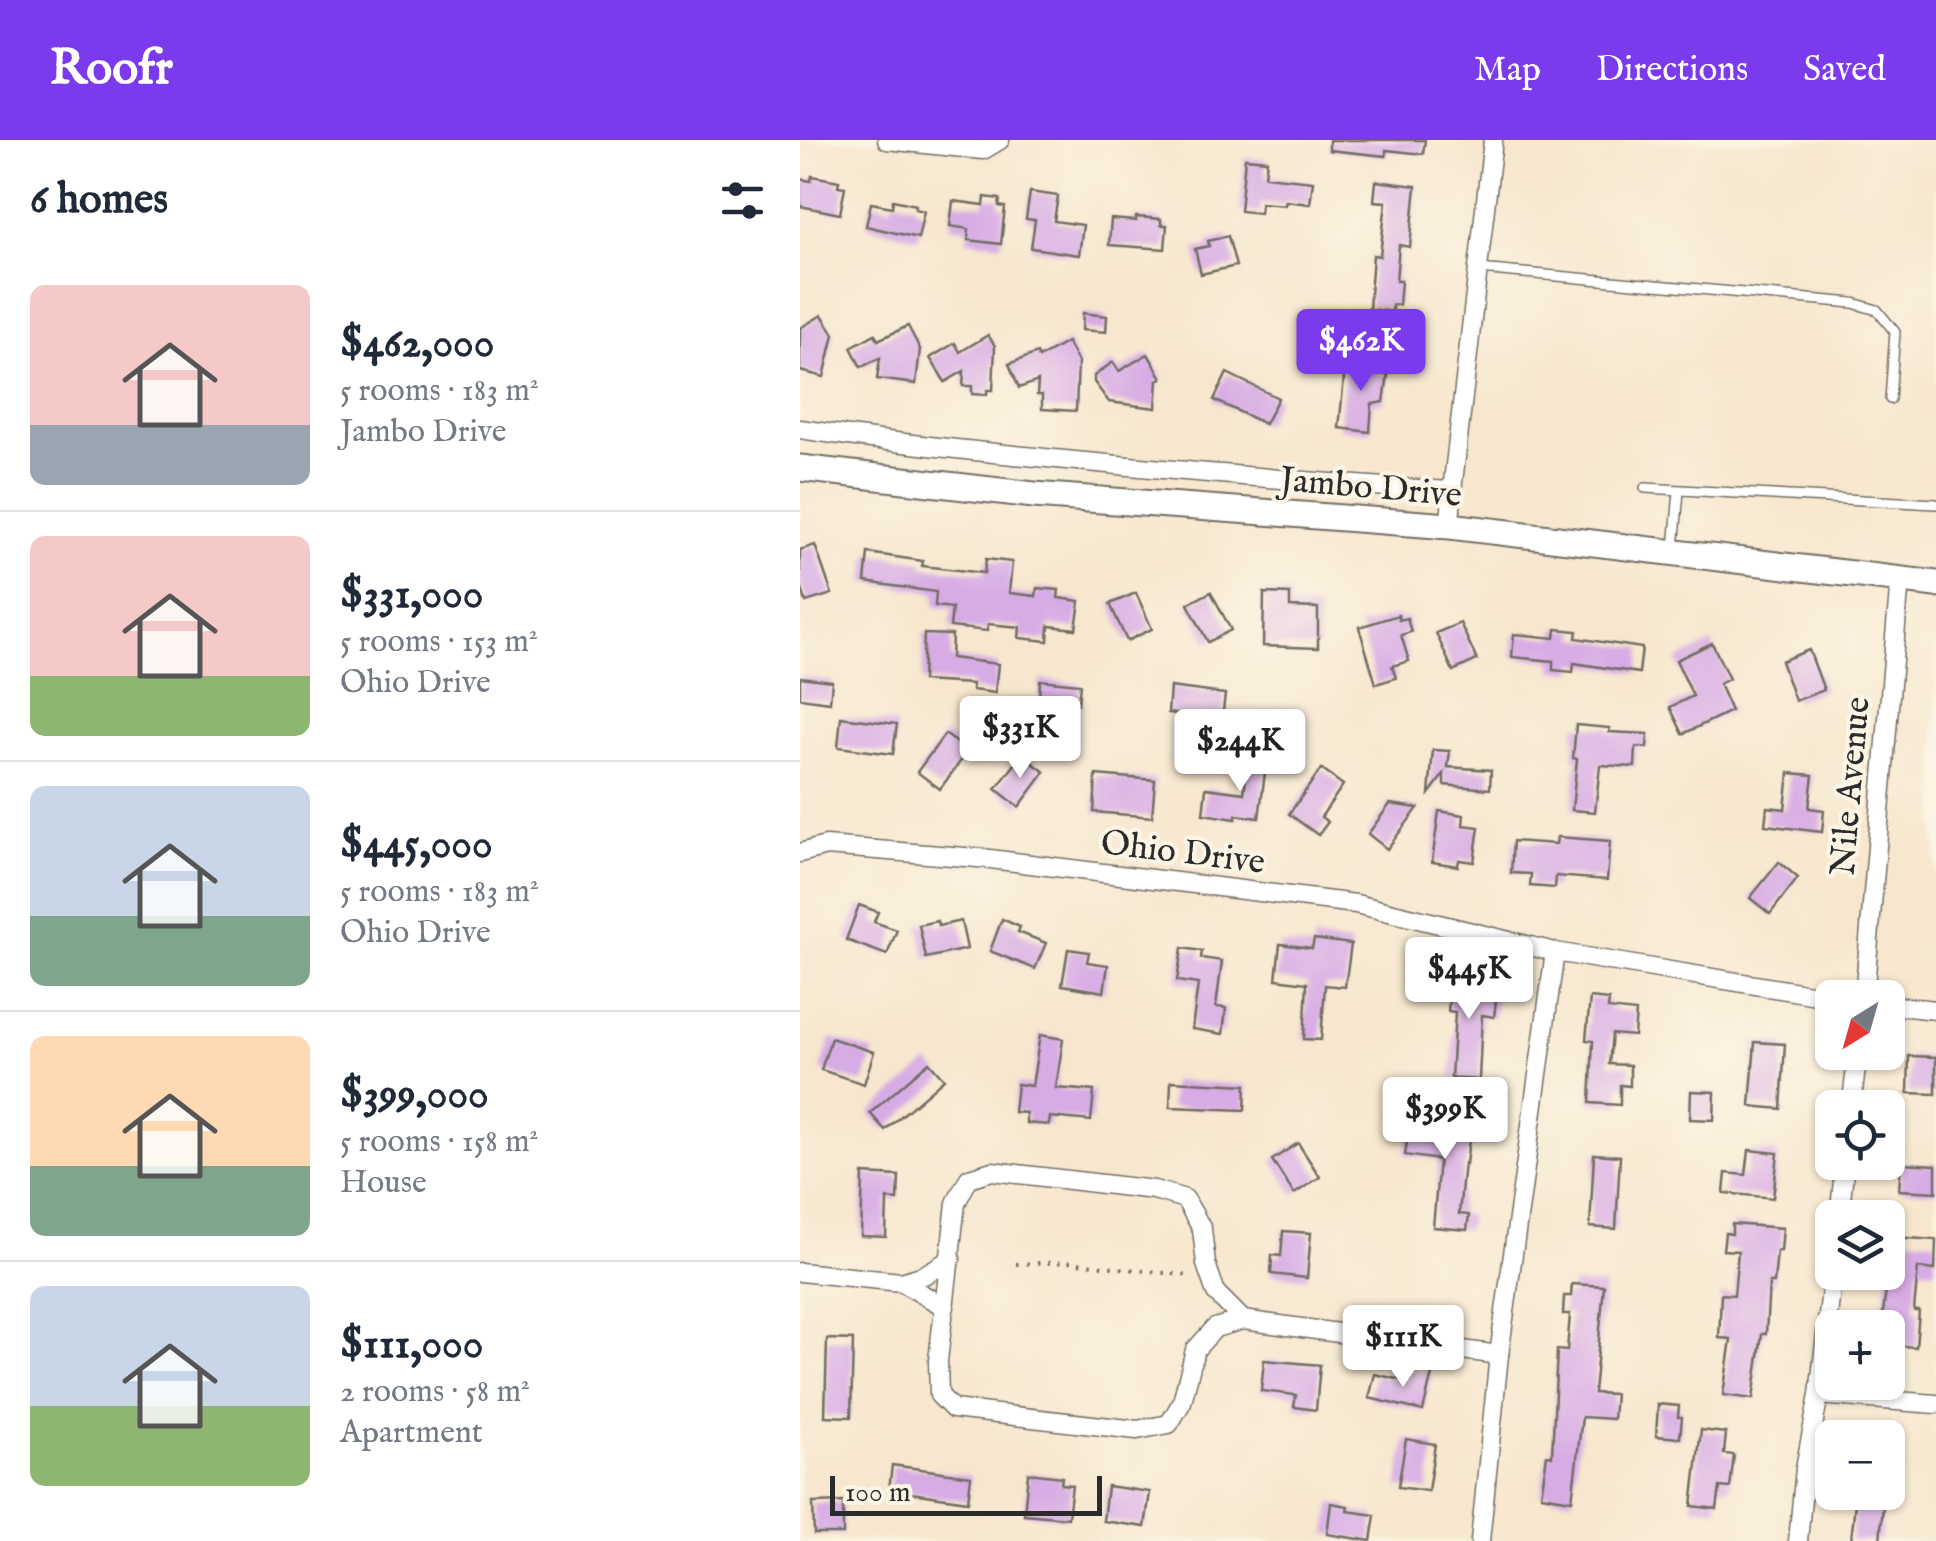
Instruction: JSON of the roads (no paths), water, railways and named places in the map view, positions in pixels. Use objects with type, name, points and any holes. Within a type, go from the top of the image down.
[{"type":"main road","name":"Jambo Drive","points":[[800,468],[1034,495],[1450,526],[1936,584]]},
{"type":"street","points":[[887,140],[983,150],[1000,140]]},
{"type":"street","points":[[1450,526],[1493,140]]},
{"type":"street","name":"Jambo Drive","points":[[800,429],[1335,485],[1452,491]]},
{"type":"street","name":"Nile Avenue","points":[[1866,980],[1900,580]]},
{"type":"street","name":"Ohio Drive","points":[[800,853],[826,846],[990,858],[1356,904],[1555,952],[1815,995]]},
{"type":"street","points":[[1480,1541],[1500,1356],[1555,952]]},
{"type":"street","points":[[1905,1007],[1936,1010]]},
{"type":"street","points":[[1244,1320],[1216,1293],[1206,1264],[1202,1229],[1185,1198],[1154,1190],[992,1172],[969,1178],[956,1203],[938,1361],[939,1395],[953,1409],[1137,1430],[1169,1424],[1182,1402],[1195,1350],[1215,1328],[1244,1320],[1500,1356]]},
{"type":"street","points":[[800,1272],[902,1282],[924,1276],[951,1259]]},
{"type":"street","points":[[902,1282],[945,1307]]},
{"type":"street","points":[[1798,1541],[1805,1468],[1818,1400]]},
{"type":"street","points":[[1889,1400],[1936,1404]]},
{"type":"lane","points":[[1479,269],[1853,303],[1877,310],[1894,332],[1890,400]]},
{"type":"lane","points":[[1645,488],[1936,504]]},
{"type":"lane","points":[[1674,552],[1679,491]]}]
